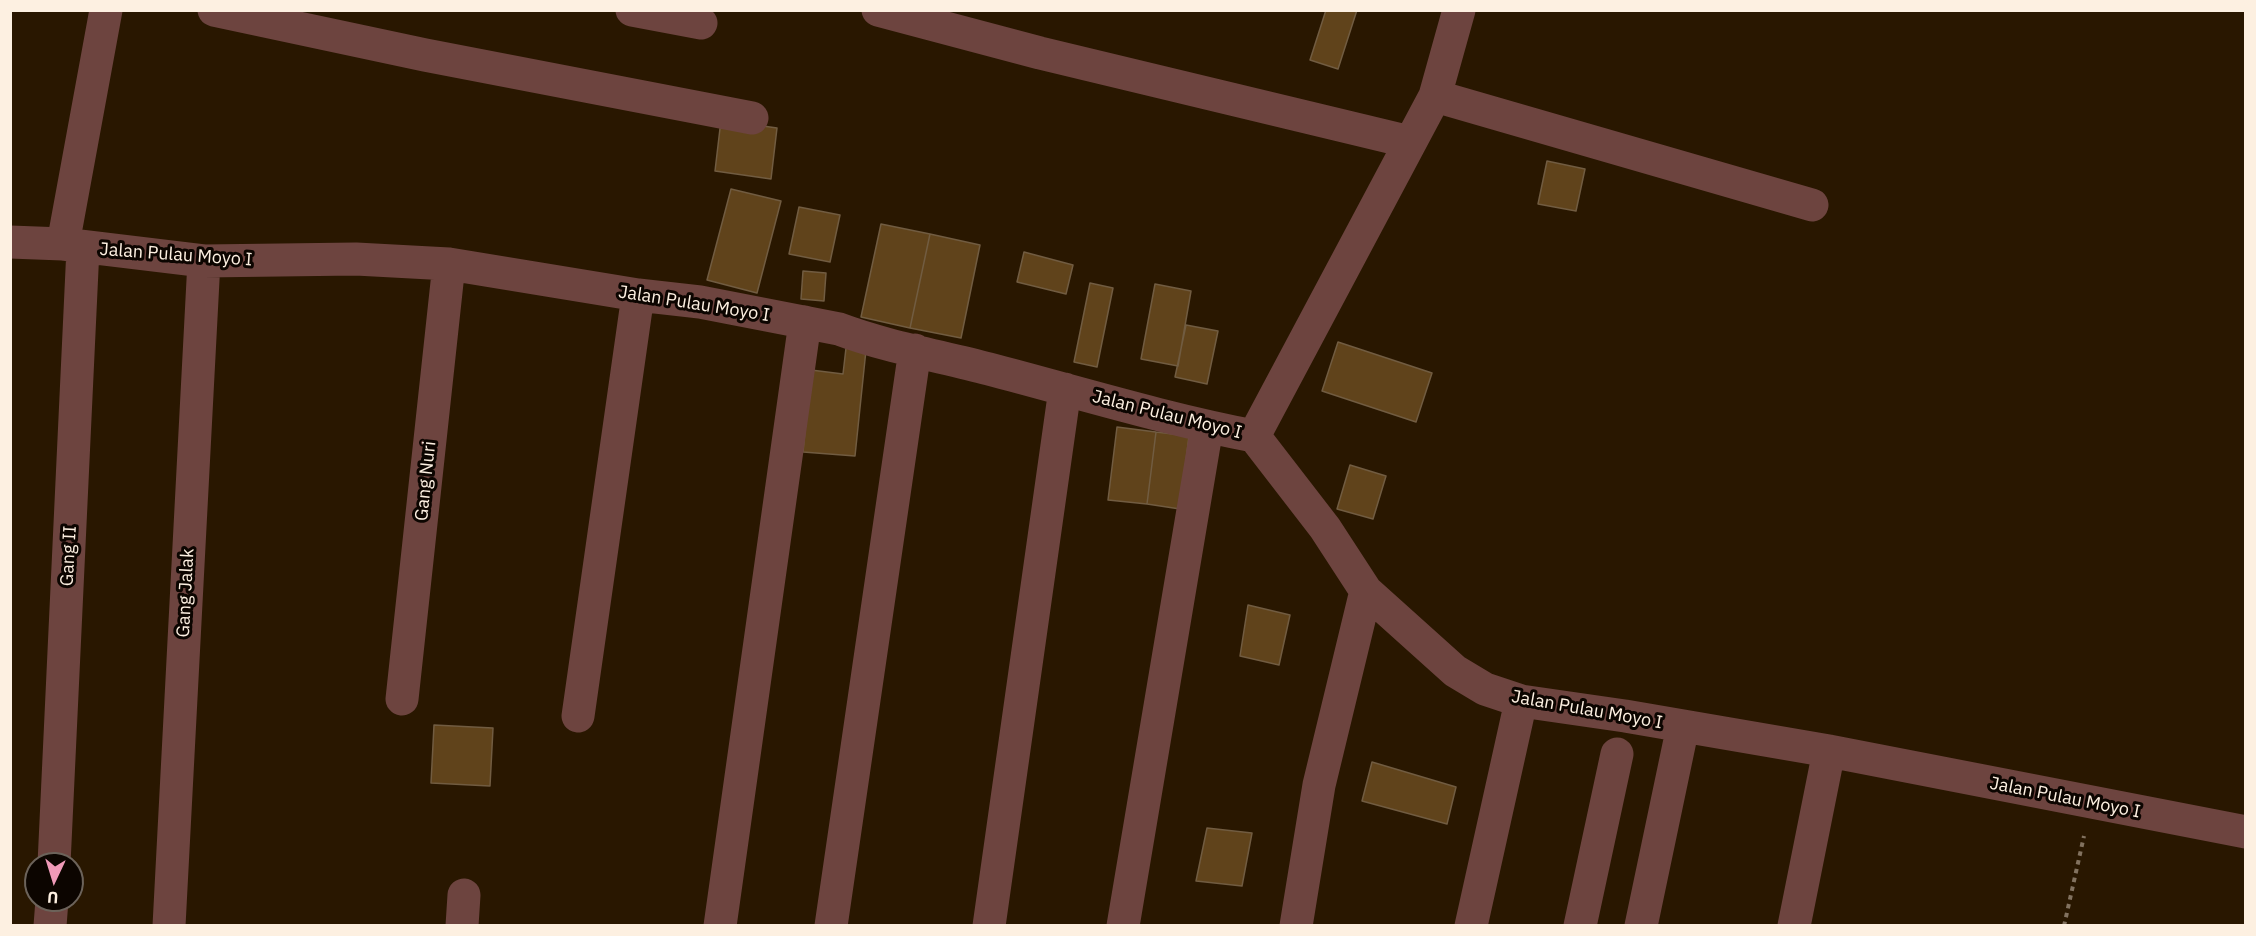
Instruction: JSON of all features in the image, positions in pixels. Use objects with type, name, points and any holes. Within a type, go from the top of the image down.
[{"type":"street","name":"Gang II","points":[[54,852],[73,246],[106,10]]},
{"type":"street","points":[[214,10],[425,55],[752,118]]},
{"type":"street","points":[[632,10],[702,23]]},
{"type":"street","points":[[878,10],[1040,53],[1410,142]]},
{"type":"street","points":[[1254,436],[1435,96],[1459,10]]},
{"type":"street","points":[[1435,96],[1812,205]]},
{"type":"street","name":"Jalan Pulau Moyo I","points":[[10,242],[73,246],[204,261],[356,259],[449,264],[638,295],[700,302],[839,329],[1206,427],[1254,436],[1325,528],[1366,591],[1455,671],[1485,689],[1521,701],[1828,751],[2091,804],[2246,832]]},
{"type":"street","name":"Gang Jalak","points":[[169,926],[204,261]]},
{"type":"street","name":"Gang Nuri","points":[[402,699],[449,264]]},
{"type":"street","points":[[578,716],[638,295]]},
{"type":"street","points":[[720,926],[805,322]]},
{"type":"street","points":[[831,926],[915,350]]},
{"type":"street","points":[[989,926],[1065,389]]},
{"type":"street","points":[[1123,926],[1206,427]]},
{"type":"street","points":[[1296,926],[1319,785],[1366,591]]},
{"type":"street","points":[[1472,926],[1521,701]]},
{"type":"street","points":[[1641,926],[1683,726]]},
{"type":"street","points":[[1794,926],[1828,751]]},
{"type":"street","points":[[1580,926],[1617,754]]},
{"type":"path","points":[[2064,926],[2091,804]]},
{"type":"building","points":[[1326,10],[1357,10],[1338,69],[1310,60]]},
{"type":"building","points":[[721,120],[777,128],[771,179],[715,171]]},
{"type":"building","points":[[1547,161],[1585,169],[1576,211],[1538,204]]},
{"type":"building","points":[[731,189],[781,201],[757,293],[707,280]]},
{"type":"building","points":[[799,207],[840,215],[830,262],[789,254]]},
{"type":"building","points":[[881,224],[930,234],[910,328],[861,317]]},
{"type":"building","points":[[930,234],[980,245],[961,338],[910,328]]},
{"type":"building","points":[[1024,252],[1073,265],[1066,294],[1017,282]]},
{"type":"building","points":[[803,271],[826,273],[824,301],[801,299]]},
{"type":"building","points":[[1090,283],[1113,288],[1097,367],[1074,362]]},
{"type":"building","points":[[1155,284],[1191,291],[1178,366],[1141,359]]},
{"type":"building","points":[[1186,325],[1218,331],[1207,384],[1175,377]]},
{"type":"building","points":[[1338,342],[1432,373],[1416,422],[1322,391]]},
{"type":"building","points":[[846,348],[866,350],[855,456],[803,452],[811,370],[843,374]]},
{"type":"building","points":[[1117,427],[1156,432],[1147,504],[1108,500]]},
{"type":"building","points":[[1156,432],[1189,436],[1180,509],[1147,504]]},
{"type":"building","points":[[1350,465],[1386,476],[1373,519],[1337,509]]},
{"type":"building","points":[[1248,605],[1290,615],[1279,665],[1240,656]]},
{"type":"building","points":[[434,725],[493,728],[490,786],[431,783]]},
{"type":"building","points":[[1372,762],[1456,787],[1447,824],[1362,801]]},
{"type":"building","points":[[1207,828],[1252,833],[1242,886],[1196,881]]}]
